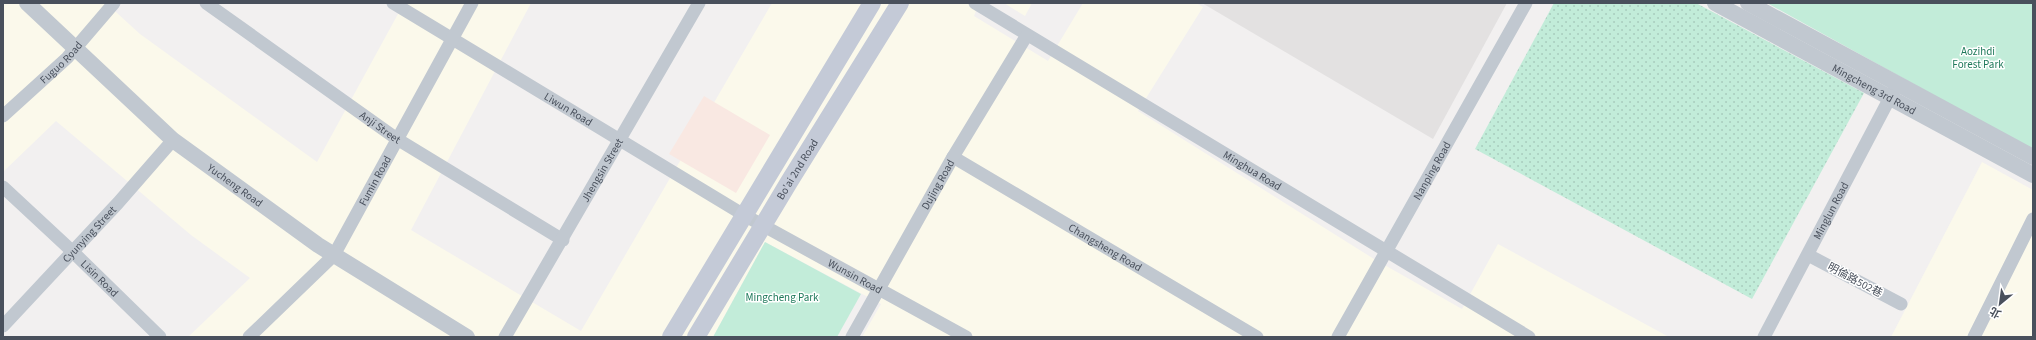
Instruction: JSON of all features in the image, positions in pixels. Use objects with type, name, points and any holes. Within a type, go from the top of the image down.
[{"type":"main road","name":"Bo'ai 2nd Road","points":[[670,337],[872,3]]},
{"type":"main road","name":"Bo'ai 2nd Road","points":[[696,337],[763,225],[900,3]]},
{"type":"street","name":"Yucheng Road","points":[[27,3],[173,140],[334,255],[467,337]]},
{"type":"street","name":"Fuguo Road","points":[[3,116],[75,49],[114,3]]},
{"type":"street","name":"Anji Street","points":[[206,3],[397,139],[563,240]]},
{"type":"street","name":"Liwun Road","points":[[393,3],[744,215]]},
{"type":"street","name":"Fumin Road","points":[[250,337],[334,255],[472,3]]},
{"type":"street","name":"Minghua Road","points":[[975,3],[1529,337]]},
{"type":"street","name":"Nanping Road","points":[[1338,337],[1526,3]]},
{"type":"street","name":"Mingcheng 3rd Road","points":[[1715,3],[2033,176]]},
{"type":"street","name":"Mingcheng 3rd Road","points":[[1748,3],[1897,85],[2033,157]]},
{"type":"street","name":"Jhengsin Street","points":[[505,337],[563,240],[694,5]]},
{"type":"street","name":"Dujing Road","points":[[852,337],[953,157],[1027,35]]},
{"type":"street","name":"Minglun Road","points":[[1764,337],[1897,85]]},
{"type":"street","name":"Cyunying Street","points":[[3,326],[73,252],[173,140]]},
{"type":"street","name":"Changsheng Road","points":[[953,157],[1257,337]]},
{"type":"street","name":"Lisin Road","points":[[3,188],[73,252],[160,337]]},
{"type":"street","name":"Wunsin Road","points":[[744,215],[966,337]]},
{"type":"street","points":[[1974,337],[2033,220]]},
{"type":"street","name":"明倫路502巷","points":[[1808,255],[1901,304]]},
{"type":"shaded area","points":[[3,3],[106,3],[140,34],[317,162],[404,3],[531,3],[411,230],[581,331],[772,3],[979,3],[974,16],[1048,61],[1083,3],[1196,3],[1203,7],[1138,111],[1374,259],[1462,309],[1498,244],[1669,337],[862,337],[881,304],[765,242],[713,337],[188,337],[250,278],[191,235],[56,121],[3,172]]},
{"type":"shaded area","points":[[1004,3],[1032,3],[1025,16]]},
{"type":"shaded area","points":[[1202,3],[1507,3],[1433,139]]},
{"type":"shaded area","points":[[704,96],[770,135],[736,193],[669,154]]},
{"type":"shaded area","points":[[1982,162],[2033,190],[2033,337],[1891,337]]},
{"type":"green space","points":[[1554,3],[1696,3],[1864,93],[1752,299],[1475,149]]},
{"type":"green space","name":"Aozihdi Forest Park","points":[[1767,3],[2033,3],[2033,150]]},
{"type":"green space","name":"Mingcheng Park","points":[[765,242],[861,294],[837,337],[713,337]]}]
